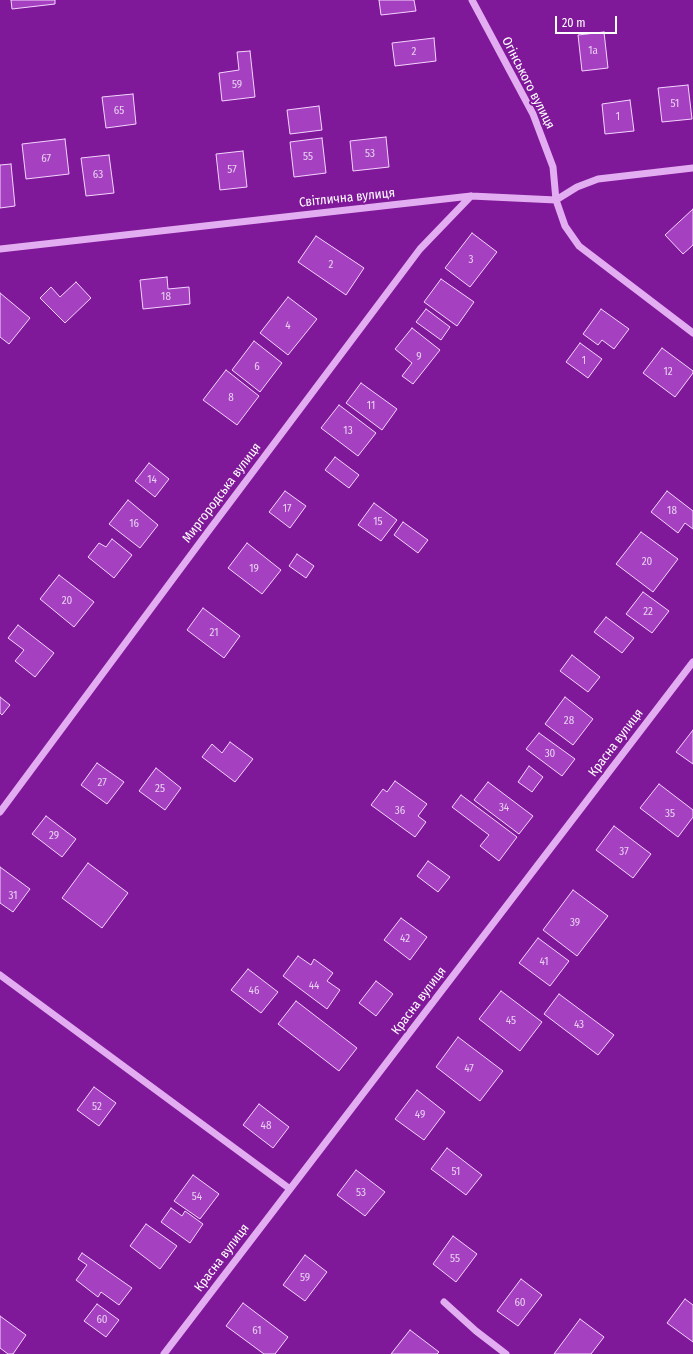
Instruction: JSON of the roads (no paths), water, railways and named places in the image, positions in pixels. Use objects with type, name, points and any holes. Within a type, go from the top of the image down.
[{"type":"street","name":"Огінського вулиця","points":[[472,0],[532,114],[553,166],[556,200],[565,226],[579,246],[693,333]]},
{"type":"street","points":[[556,200],[577,186],[598,179],[693,168]]},
{"type":"street","name":"Світлична вулиця","points":[[0,249],[471,196],[556,200]]},
{"type":"street","name":"Миргородська вулиця","points":[[0,812],[420,249],[471,196]]},
{"type":"street","name":"Красна вулиця","points":[[164,1354],[693,662]]},
{"type":"street","points":[[0,975],[290,1188]]},
{"type":"street","points":[[444,1302],[476,1331],[506,1354]]}]
